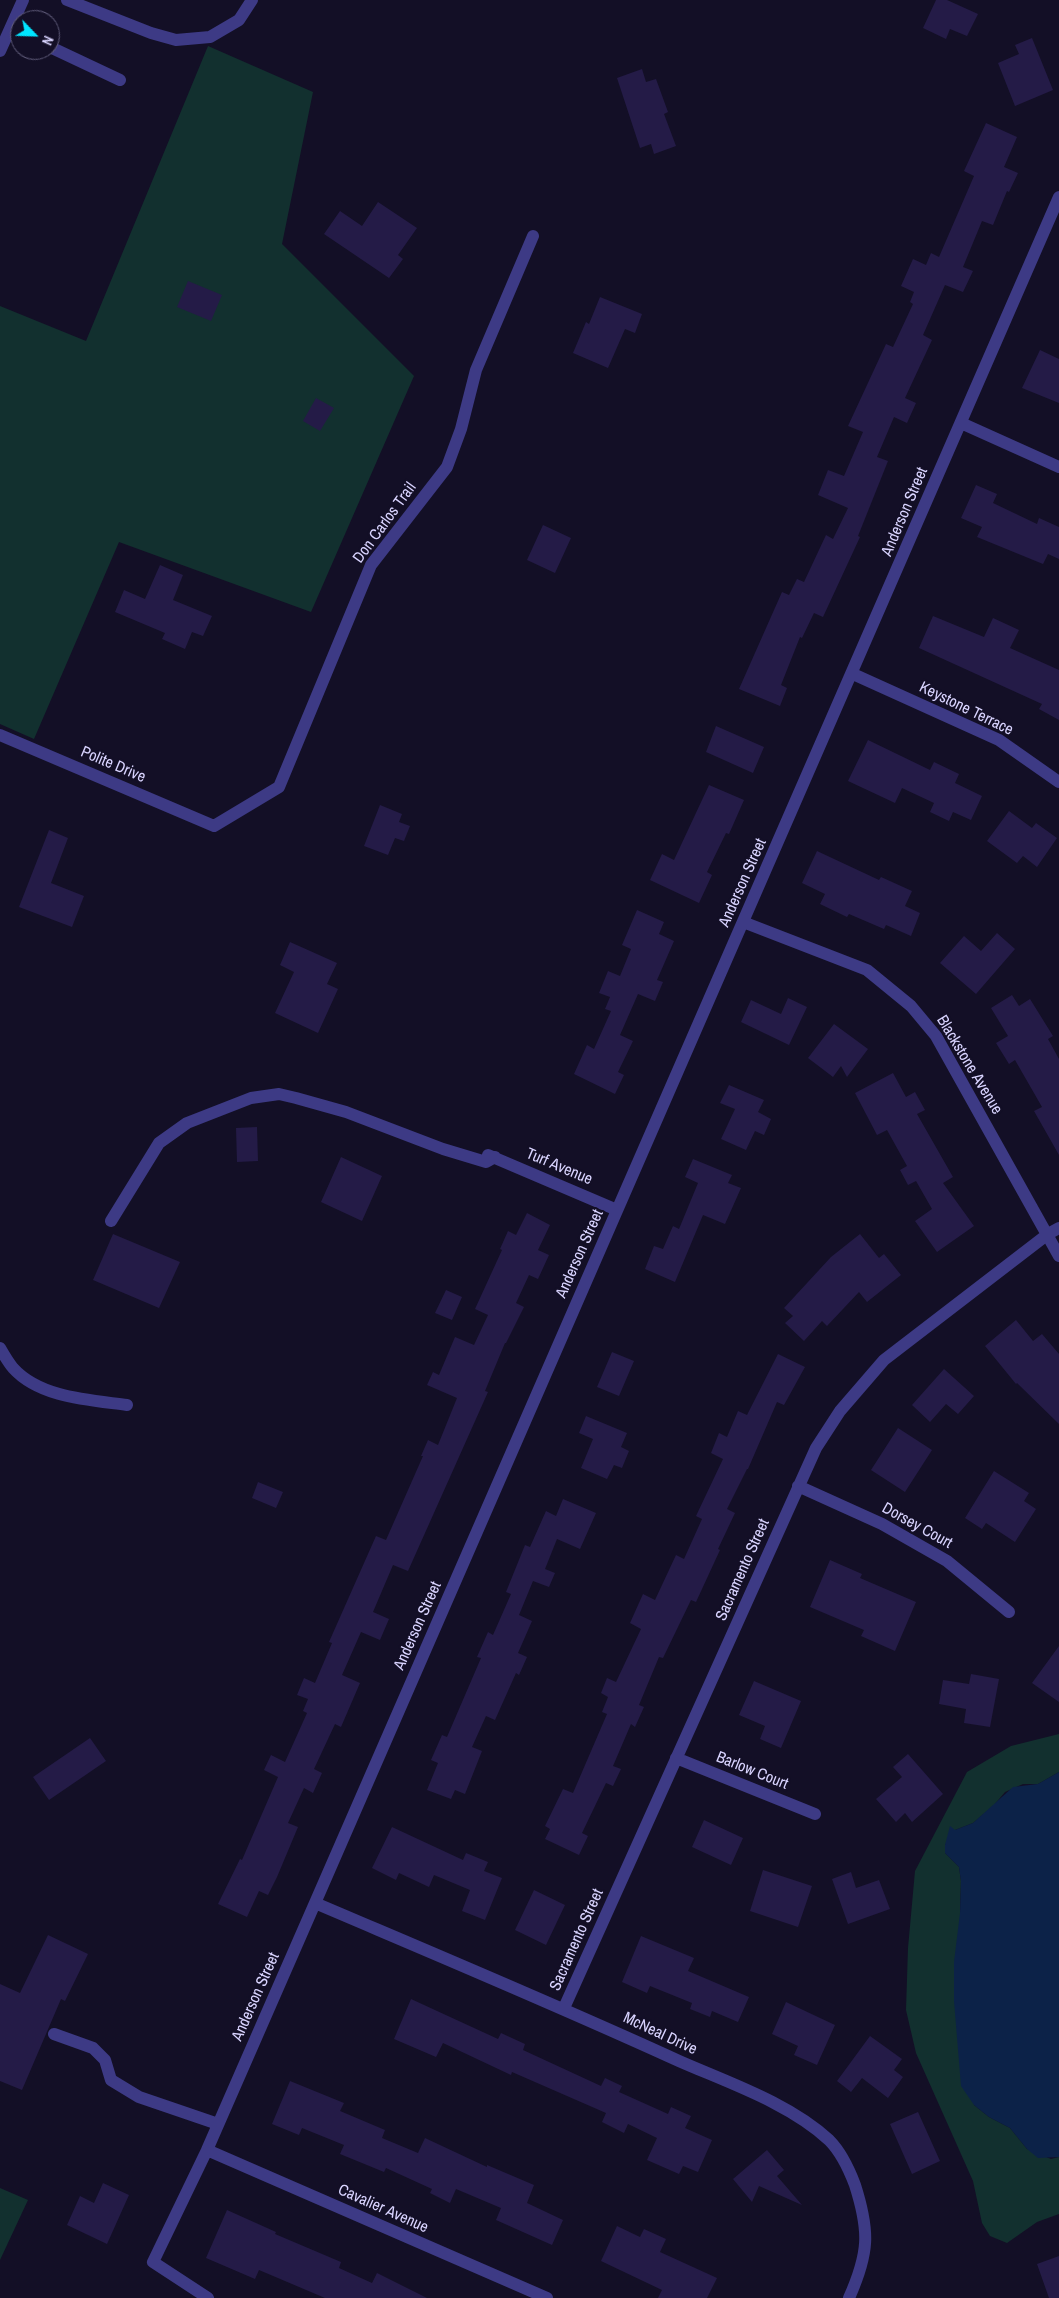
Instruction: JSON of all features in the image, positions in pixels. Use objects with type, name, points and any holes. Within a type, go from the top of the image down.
[{"type":"street","points":[[67,0],[151,33],[176,40],[210,37],[239,20],[252,0]]},
{"type":"street","points":[[0,52],[10,37]]},
{"type":"street","points":[[60,52],[120,80]]},
{"type":"street","name":"Anderson Street","points":[[208,2298],[153,2262],[207,2150],[853,674],[1059,198]]},
{"type":"street","name":"Don Carlos Trail","points":[[214,826],[280,787],[372,565],[447,467],[462,428],[476,370],[533,236]]},
{"type":"street","points":[[961,423],[1059,467]]},
{"type":"street","name":"Keystone Terrace","points":[[853,674],[999,740],[1059,782]]},
{"type":"street","name":"Polite Drive","points":[[0,735],[214,826]]},
{"type":"street","name":"Blackstone Avenue","points":[[743,922],[866,970],[911,1006],[936,1036],[1053,1231],[1059,1256]]},
{"type":"street","name":"Turf Avenue","points":[[111,1221],[159,1143],[187,1122],[250,1098],[279,1094],[346,1112],[486,1162],[492,1156],[617,1210]]},
{"type":"street","name":"Sacramento Street","points":[[564,2008],[816,1448],[840,1411],[884,1360],[1053,1231]]},
{"type":"street","points":[[0,1348],[22,1376],[44,1389],[63,1395],[127,1405]]},
{"type":"street","name":"Dorsey Court","points":[[798,1486],[882,1524],[947,1561],[1009,1612]]},
{"type":"street","name":"Barlow Court","points":[[676,1758],[815,1814]]},
{"type":"street","name":"McNeal Drive","points":[[315,1903],[564,2008],[795,2114],[830,2141],[848,2166],[865,2215],[864,2254],[861,2272],[849,2298]]},
{"type":"street","points":[[54,2034],[93,2048],[105,2060],[111,2080],[139,2097],[218,2124]]},
{"type":"street","name":"Cavalier Avenue","points":[[207,2150],[547,2298]]},
{"type":"green space","points":[[208,46],[313,92],[282,244],[414,376],[311,612],[119,542],[34,739],[0,724],[0,306],[86,341]]},
{"type":"green space","points":[[1059,1734],[1059,1772],[1038,1784],[1023,1784],[1005,1792],[994,1805],[973,1823],[955,1830],[945,1845],[945,1853],[959,1867],[961,1881],[960,1913],[974,2105],[989,2117],[1010,2128],[1027,2149],[1051,2159],[1059,2157],[1059,2214],[1037,2222],[1007,2243],[990,2236],[982,2223],[973,2181],[916,2053],[906,2010],[908,1948],[915,1871],[967,1772],[1011,1746]]},
{"type":"green space","points":[[0,2188],[28,2200],[0,2260]]},
{"type":"water","points":[[1059,1772],[1059,2157],[1038,2158],[1027,2149],[1010,2128],[989,2117],[974,2105],[961,2086],[954,2001],[954,1962],[960,1913],[961,1881],[959,1867],[945,1853],[945,1845],[950,1826],[955,1830],[973,1823],[1013,1787],[1038,1784]]},
{"type":"building","points":[[936,0],[947,0],[978,14],[967,36],[950,29],[946,39],[923,28]]},
{"type":"building","points":[[1032,38],[1053,90],[1015,106],[998,63],[1019,54],[1015,45]]},
{"type":"building","points":[[642,69],[646,82],[656,79],[668,112],[664,114],[676,146],[654,154],[651,144],[640,148],[617,78]]},
{"type":"building","points":[[986,123],[1017,137],[1004,167],[1018,173],[1009,192],[1007,191],[993,225],[982,221],[963,267],[973,271],[963,292],[945,285],[923,335],[932,340],[905,398],[916,403],[907,423],[894,417],[877,457],[888,461],[858,536],[860,537],[823,617],[814,613],[802,638],[800,637],[781,685],[787,688],[780,706],[739,689],[782,592],[789,595],[797,579],[804,582],[826,535],[833,539],[848,508],[818,495],[828,470],[844,476],[863,432],[848,426],[886,344],[893,347],[913,304],[910,302],[914,292],[901,286],[913,259],[926,265],[931,253],[939,257],[974,176],[964,171]]},
{"type":"building","points":[[378,202],[417,228],[398,255],[403,259],[389,278],[324,234],[340,211],[362,226]]},
{"type":"building","points":[[188,281],[222,295],[211,321],[177,307]]},
{"type":"building","points":[[600,297],[642,314],[635,333],[625,329],[608,368],[573,353],[586,322],[589,324]]},
{"type":"building","points":[[1040,350],[1059,359],[1059,403],[1022,388]]},
{"type":"building","points":[[316,398],[334,408],[320,431],[303,421]]},
{"type":"building","points":[[976,485],[997,494],[993,503],[1037,524],[1039,518],[1059,527],[1059,559],[1048,554],[1043,564],[977,537],[982,527],[961,518]]},
{"type":"building","points":[[543,525],[571,538],[555,573],[527,560]]},
{"type":"building","points":[[160,565],[183,575],[173,600],[212,616],[203,636],[192,632],[185,649],[162,639],[165,633],[115,612],[124,590],[145,599]]},
{"type":"building","points":[[933,616],[984,637],[993,618],[1019,630],[1010,648],[1059,670],[1059,720],[1039,709],[1042,704],[919,648]]},
{"type":"building","points":[[716,726],[764,747],[753,773],[706,752]]},
{"type":"building","points":[[868,740],[930,770],[934,762],[959,774],[955,783],[982,796],[971,820],[953,812],[949,821],[930,812],[934,803],[902,788],[895,803],[848,781]]},
{"type":"building","points":[[709,785],[744,800],[729,834],[726,833],[707,872],[712,875],[699,903],[650,880],[662,854],[674,860]]},
{"type":"building","points":[[380,805],[402,814],[399,822],[410,826],[404,841],[395,838],[388,855],[364,846]]},
{"type":"building","points":[[1009,811],[1032,828],[1036,823],[1057,838],[1037,867],[1023,856],[1017,863],[987,841]]},
{"type":"building","points":[[49,830],[68,838],[51,883],[84,896],[72,927],[19,907]]},
{"type":"building","points":[[817,851],[879,880],[881,877],[912,891],[905,906],[920,913],[911,936],[886,925],[884,929],[849,914],[847,917],[820,904],[825,894],[802,883]]},
{"type":"building","points":[[637,910],[664,922],[659,934],[674,941],[657,980],[663,982],[655,1001],[638,994],[620,1035],[633,1041],[618,1072],[624,1075],[615,1094],[574,1074],[587,1045],[594,1049],[611,1011],[605,1009],[610,997],[599,993],[608,971],[620,976],[631,949],[622,945]]},
{"type":"building","points":[[997,933],[1015,949],[976,994],[940,963],[964,936],[981,951]]},
{"type":"building","points":[[290,942],[337,963],[327,984],[338,989],[318,1033],[275,1013],[294,972],[280,965]]},
{"type":"building","points":[[1012,995],[1019,1006],[1030,999],[1053,1036],[1048,1039],[1059,1059],[1059,1155],[1034,1111],[1042,1107],[1015,1060],[1009,1064],[996,1043],[1008,1036],[991,1008]]},
{"type":"building","points":[[788,998],[807,1007],[789,1045],[741,1022],[751,1000],[781,1014]]},
{"type":"building","points":[[834,1024],[868,1049],[847,1077],[841,1066],[833,1077],[808,1058]]},
{"type":"building","points":[[893,1073],[906,1097],[915,1092],[925,1110],[917,1114],[953,1177],[943,1183],[974,1226],[937,1252],[915,1221],[932,1209],[916,1181],[908,1185],[900,1170],[907,1166],[887,1130],[877,1135],[855,1093]]},
{"type":"building","points":[[729,1085],[764,1100],[758,1112],[771,1119],[764,1135],[755,1131],[746,1150],[721,1139],[735,1109],[720,1103]]},
{"type":"building","points":[[257,1127],[258,1161],[237,1162],[236,1128]]},
{"type":"building","points":[[341,1157],[382,1176],[362,1221],[321,1202]]},
{"type":"building","points":[[693,1159],[732,1175],[728,1183],[741,1188],[725,1224],[703,1215],[675,1282],[645,1269],[654,1246],[663,1249],[673,1226],[679,1229],[698,1183],[685,1177]]},
{"type":"building","points":[[527,1213],[550,1225],[538,1250],[549,1255],[538,1279],[529,1275],[516,1303],[524,1307],[505,1343],[485,1391],[488,1392],[408,1571],[393,1565],[373,1612],[389,1619],[380,1640],[361,1632],[342,1675],[360,1683],[341,1727],[335,1724],[314,1769],[322,1773],[313,1793],[304,1788],[288,1823],[298,1827],[277,1877],[268,1895],[259,1891],[247,1917],[218,1904],[240,1859],[242,1860],[278,1777],[264,1770],[271,1755],[285,1762],[307,1713],[303,1711],[308,1699],[297,1695],[304,1678],[315,1683],[332,1643],[329,1642],[376,1536],[386,1540],[423,1456],[421,1456],[428,1440],[438,1445],[457,1398],[427,1385],[433,1372],[439,1375],[455,1337],[474,1345],[488,1315],[475,1309],[502,1250],[500,1249],[508,1231],[516,1235]]},
{"type":"building","points":[[113,1234],[180,1262],[159,1308],[93,1280]]},
{"type":"building","points":[[860,1234],[879,1258],[884,1254],[901,1275],[867,1302],[859,1292],[827,1326],[822,1321],[804,1341],[785,1323],[793,1316],[784,1308],[831,1257]]},
{"type":"building","points":[[446,1290],[462,1297],[452,1320],[435,1313]]},
{"type":"building","points":[[1016,1320],[1033,1341],[1042,1334],[1059,1354],[1059,1424],[1016,1384],[985,1346]]},
{"type":"building","points":[[612,1352],[634,1361],[619,1396],[597,1387]]},
{"type":"building","points":[[778,1354],[805,1367],[784,1405],[777,1402],[748,1469],[727,1509],[735,1513],[718,1549],[720,1550],[696,1602],[691,1600],[663,1658],[659,1657],[639,1705],[644,1707],[635,1727],[631,1724],[613,1766],[621,1769],[613,1786],[606,1783],[582,1833],[588,1836],[579,1855],[545,1839],[550,1829],[545,1826],[563,1789],[573,1793],[607,1714],[602,1712],[608,1697],[601,1693],[607,1678],[616,1682],[641,1629],[630,1623],[643,1594],[655,1600],[676,1555],[684,1559],[702,1519],[696,1516],[723,1459],[711,1453],[719,1433],[727,1437],[738,1411],[747,1415]]},
{"type":"building","points":[[944,1369],[974,1396],[958,1414],[946,1404],[930,1422],[912,1405]]},
{"type":"building","points":[[586,1416],[627,1433],[621,1447],[629,1451],[622,1468],[614,1465],[607,1479],[581,1468],[593,1439],[579,1433]]},
{"type":"building","points":[[898,1428],[932,1450],[905,1492],[871,1470]]},
{"type":"building","points":[[994,1471],[1029,1493],[1024,1501],[1036,1509],[1015,1542],[986,1523],[982,1529],[965,1518]]},
{"type":"building","points":[[258,1482],[283,1492],[276,1508],[252,1498]]},
{"type":"building","points":[[563,1499],[596,1513],[580,1549],[557,1539],[545,1569],[555,1573],[549,1587],[533,1581],[519,1615],[532,1621],[518,1653],[527,1657],[519,1675],[516,1673],[495,1720],[486,1716],[472,1747],[482,1751],[465,1794],[455,1790],[451,1799],[427,1790],[438,1763],[431,1760],[442,1735],[447,1737],[481,1658],[477,1657],[488,1632],[493,1635],[511,1594],[506,1592],[525,1545],[530,1547],[546,1511],[556,1516]]},
{"type":"building","points":[[830,1560],[862,1574],[860,1578],[916,1602],[895,1651],[861,1636],[864,1630],[810,1607]]},
{"type":"building","points":[[1059,1646],[1059,1702],[1032,1683]]},
{"type":"building","points":[[971,1674],[999,1679],[990,1727],[964,1723],[966,1709],[939,1704],[943,1680],[969,1684]]},
{"type":"building","points":[[754,1681],[801,1701],[781,1748],[760,1739],[765,1726],[739,1715]]},
{"type":"building","points":[[90,1738],[106,1761],[49,1800],[33,1777]]},
{"type":"building","points":[[908,1754],[943,1794],[912,1822],[905,1813],[896,1822],[876,1799],[902,1777],[893,1767]]},
{"type":"building","points":[[704,1820],[743,1838],[731,1865],[692,1847]]},
{"type":"building","points":[[392,1827],[463,1860],[466,1853],[488,1862],[484,1871],[502,1878],[485,1920],[462,1911],[470,1890],[434,1875],[429,1887],[399,1873],[396,1880],[372,1868]]},
{"type":"building","points":[[763,1870],[812,1886],[798,1927],[750,1911]]},
{"type":"building","points":[[851,1872],[856,1888],[879,1880],[890,1909],[848,1924],[832,1879]]},
{"type":"building","points":[[534,1890],[565,1905],[546,1945],[515,1930]]},
{"type":"building","points":[[48,1935],[88,1954],[65,2001],[61,1999],[22,2090],[0,2081],[0,1984],[20,1993]]},
{"type":"building","points":[[641,1936],[694,1958],[688,1971],[749,1997],[738,2022],[712,2011],[710,2017],[690,2009],[692,2003],[650,1986],[647,1993],[622,1982]]},
{"type":"building","points":[[411,1999],[498,2039],[501,2033],[525,2044],[523,2050],[601,2086],[605,2078],[622,2086],[619,2092],[668,2114],[671,2107],[691,2116],[685,2128],[712,2140],[698,2172],[683,2166],[679,2174],[647,2160],[657,2138],[628,2124],[624,2133],[602,2122],[606,2113],[512,2072],[511,2075],[443,2043],[436,2057],[394,2039]]},
{"type":"building","points":[[786,2002],[835,2025],[817,2065],[794,2055],[798,2046],[772,2034]]},
{"type":"building","points":[[870,2036],[902,2059],[894,2070],[903,2077],[888,2098],[862,2078],[851,2092],[837,2081]]},
{"type":"building","points":[[290,2081],[344,2103],[340,2111],[385,2130],[382,2138],[418,2153],[425,2138],[487,2167],[487,2165],[534,2185],[527,2203],[563,2220],[552,2245],[496,2220],[501,2208],[456,2189],[450,2203],[430,2193],[432,2189],[386,2168],[384,2172],[340,2154],[344,2145],[302,2128],[299,2135],[272,2124]]},
{"type":"building","points":[[918,2112],[940,2161],[912,2174],[890,2124]]},
{"type":"building","points":[[767,2150],[784,2170],[777,2176],[802,2205],[759,2186],[752,2202],[733,2179]]},
{"type":"building","points":[[103,2183],[129,2195],[107,2244],[67,2225],[80,2196],[94,2203]]},
{"type":"building","points":[[227,2210],[276,2232],[275,2234],[341,2262],[339,2268],[372,2283],[377,2273],[427,2298],[325,2298],[259,2270],[255,2279],[206,2258]]},
{"type":"building","points":[[617,2226],[640,2237],[644,2229],[666,2239],[660,2252],[717,2278],[707,2298],[658,2298],[662,2290],[601,2261]]},
{"type":"building","points":[[1059,2256],[1059,2298],[1049,2298],[1037,2264]]}]
